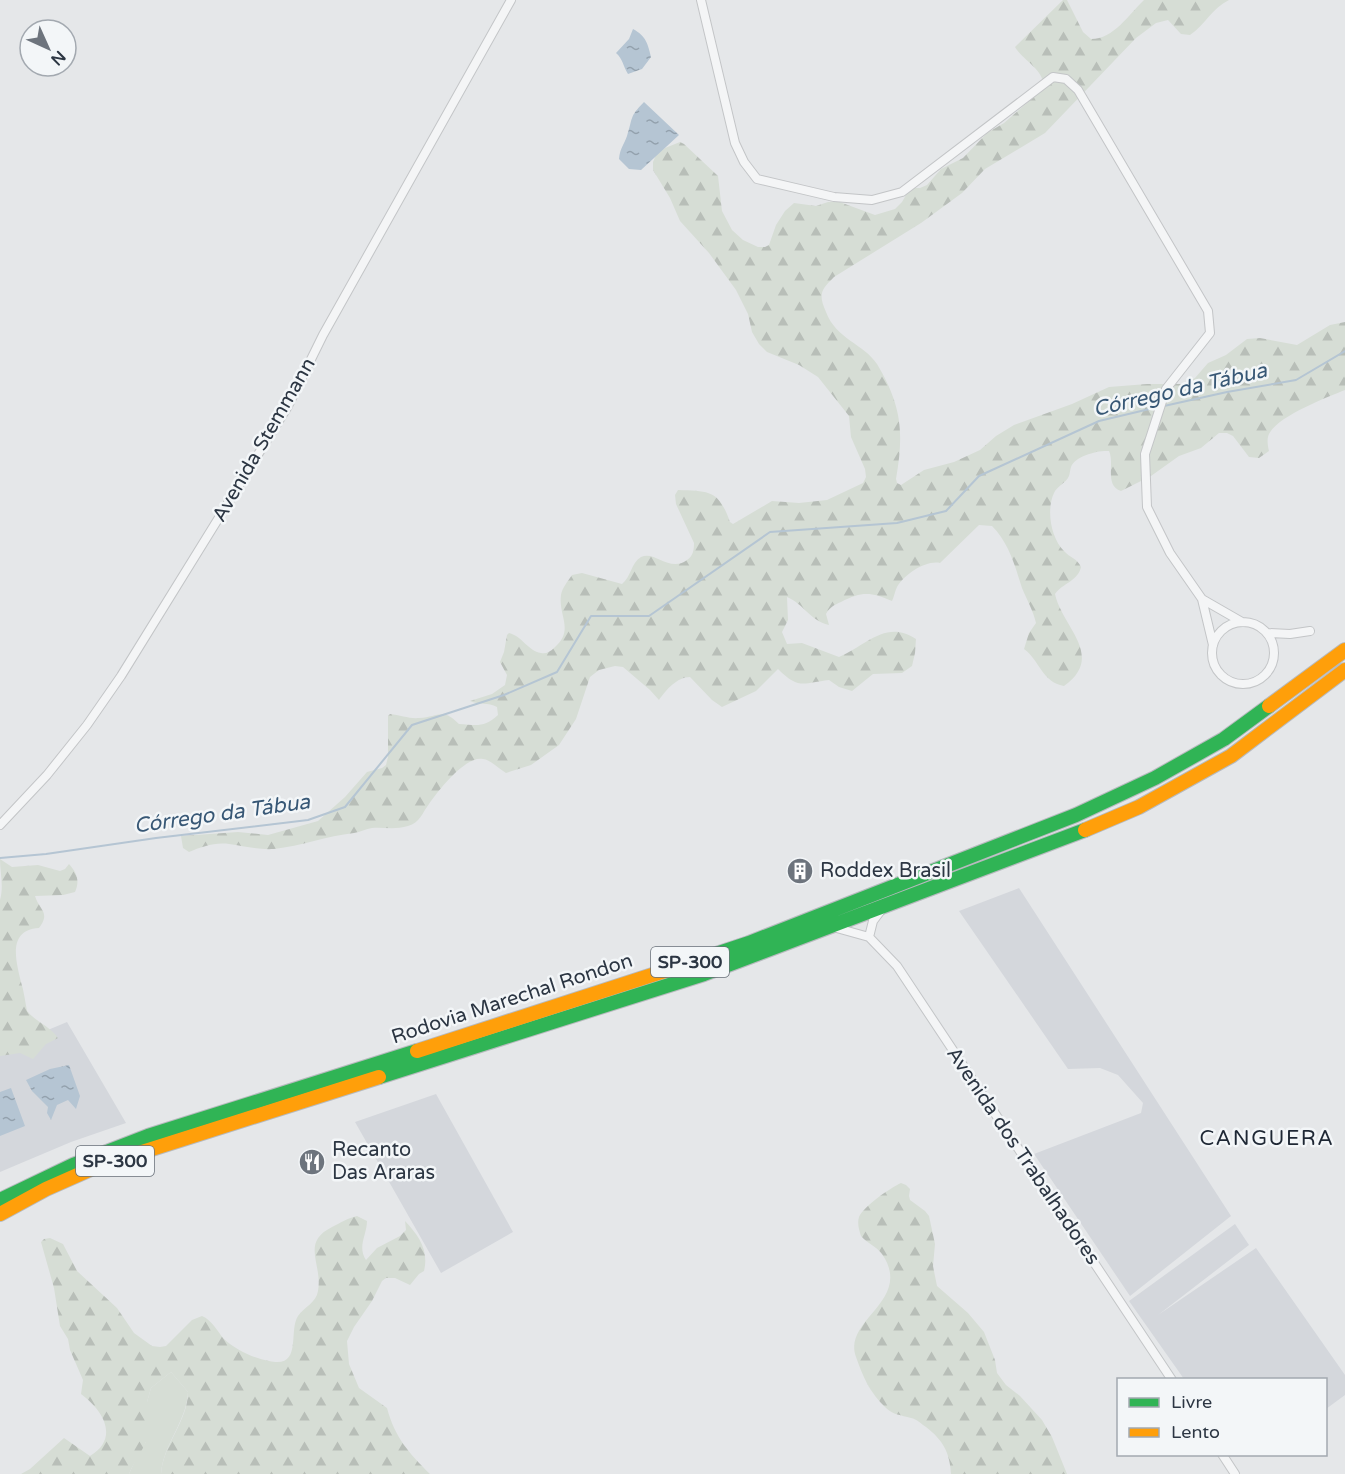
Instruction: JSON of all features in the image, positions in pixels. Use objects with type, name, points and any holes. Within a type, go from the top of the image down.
[{"type":"highway","name":"Rodovia Marechal Rondon","points":[[0,1200],[41,1178],[94,1155],[749,943],[1076,815],[1165,773],[1224,739],[1345,650]]},
{"type":"highway","name":"Rodovia Marechal Rondon","points":[[0,1214],[46,1189],[98,1166],[262,1112],[704,974],[1091,828],[1139,807],[1230,756],[1345,670]]},
{"type":"street","name":"Avenida Stemmann","points":[[0,825],[47,775],[101,706],[282,416],[296,392],[322,335],[511,0]]},
{"type":"street","points":[[701,0],[735,143],[744,162],[757,179],[834,197],[872,200],[902,192],[1053,77],[1066,79],[1078,90],[1208,310],[1210,333],[1166,389],[1145,454],[1147,507],[1170,553],[1202,599],[1213,645],[1212,656],[1215,667],[1221,675],[1230,682],[1241,684],[1251,683],[1269,671],[1274,661],[1274,651],[1268,633]]},
{"type":"street","points":[[1202,599],[1242,622]]},
{"type":"street","points":[[1213,645],[1224,628],[1242,622],[1252,623],[1268,633],[1290,634],[1310,631]]},
{"type":"street","points":[[831,927],[869,937],[873,921],[884,906]]},
{"type":"street","name":"Avenida dos Trabalhadores","points":[[869,937],[897,966],[1171,1378]]},
{"type":"street","points":[[1223,1456],[1235,1474]]},
{"type":"shaded area","points":[[1019,888],[1231,1216],[1130,1296],[1034,1154],[1141,1113],[1143,1103],[1118,1075],[1100,1068],[1068,1069],[959,911]]},
{"type":"shaded area","points":[[67,1022],[126,1123],[71,1142],[0,1172],[0,1050]]},
{"type":"shaded area","points":[[436,1094],[513,1232],[441,1273],[355,1122]]},
{"type":"shaded area","points":[[1235,1224],[1249,1245],[1158,1315],[1256,1248],[1345,1375],[1345,1395],[1327,1408],[1327,1378],[1183,1378],[1129,1301]]},
{"type":"green space","points":[[1063,0],[1067,0],[1083,32],[1091,39],[1114,31],[1144,0],[1229,0],[1218,7],[1190,35],[1181,34],[1168,20],[1156,23],[1136,38],[1045,133],[985,169],[962,193],[921,223],[834,277],[826,285],[822,293],[822,301],[831,321],[836,329],[865,351],[877,364],[892,393],[900,433],[897,483],[901,485],[924,470],[954,462],[980,450],[996,436],[1014,425],[1072,404],[1109,387],[1185,384],[1195,378],[1208,363],[1226,355],[1247,339],[1260,338],[1297,345],[1330,325],[1345,322],[1345,390],[1302,409],[1279,423],[1268,437],[1269,451],[1259,458],[1249,457],[1233,436],[1219,433],[1201,448],[1179,456],[1151,476],[1121,491],[1116,488],[1111,479],[1109,451],[1087,455],[1073,463],[1068,478],[1054,493],[1050,515],[1056,539],[1066,553],[1081,567],[1077,576],[1055,594],[1081,652],[1081,664],[1076,675],[1064,686],[1057,684],[1046,676],[1024,649],[1029,633],[1036,623],[1033,614],[1003,540],[992,526],[979,525],[940,563],[922,566],[905,577],[897,587],[892,601],[872,594],[855,596],[832,606],[826,614],[829,625],[816,620],[787,597],[788,620],[782,632],[787,644],[802,643],[839,657],[876,636],[895,632],[905,634],[916,639],[915,653],[912,666],[902,673],[873,674],[852,691],[839,687],[829,680],[802,684],[791,680],[778,669],[756,691],[722,707],[690,677],[676,682],[659,700],[623,667],[615,666],[599,670],[590,677],[576,719],[559,745],[531,765],[506,773],[486,760],[476,759],[461,768],[446,783],[412,825],[399,828],[372,828],[274,849],[224,844],[208,845],[189,852],[183,848],[181,836],[238,832],[268,835],[318,821],[345,797],[367,772],[386,765],[388,716],[390,714],[416,718],[444,714],[459,724],[471,725],[484,724],[493,719],[498,715],[497,707],[470,701],[492,694],[505,685],[507,675],[500,662],[509,633],[518,637],[536,652],[541,653],[549,652],[560,641],[565,629],[561,595],[572,575],[582,573],[622,584],[641,557],[652,556],[674,564],[691,557],[694,543],[676,504],[675,495],[678,490],[706,492],[712,495],[722,504],[733,524],[772,501],[799,503],[827,500],[863,483],[866,477],[865,469],[851,437],[849,416],[818,377],[799,365],[767,352],[759,344],[736,290],[709,253],[680,221],[670,198],[653,170],[653,162],[656,155],[665,148],[680,142],[684,144],[718,176],[722,211],[732,230],[743,240],[758,247],[769,245],[776,225],[785,211],[794,203],[816,206],[837,201],[875,215],[895,209],[910,188],[927,185],[941,169],[963,158],[987,133],[1004,123],[1043,89],[1043,82],[1038,71],[1015,47]]},
{"type":"green space","points":[[0,859],[12,867],[38,865],[60,871],[69,864],[77,877],[75,892],[35,896],[44,918],[39,928],[22,934],[16,948],[17,965],[27,1011],[58,1038],[46,1044],[33,1059],[20,1053],[0,1056],[0,900],[2,885]]},
{"type":"green space","points":[[901,1183],[910,1189],[910,1200],[929,1216],[935,1244],[933,1266],[937,1286],[968,1313],[984,1332],[995,1360],[997,1373],[1042,1420],[1052,1437],[1067,1474],[951,1474],[947,1453],[937,1437],[915,1419],[897,1415],[889,1410],[880,1402],[868,1384],[856,1357],[854,1344],[859,1331],[884,1297],[889,1285],[889,1270],[882,1254],[861,1236],[858,1219],[872,1203]]},
{"type":"green space","points":[[357,1216],[367,1221],[362,1245],[366,1260],[377,1248],[400,1236],[406,1230],[405,1221],[415,1232],[424,1250],[424,1271],[410,1285],[395,1278],[386,1278],[382,1281],[347,1341],[349,1364],[359,1388],[387,1408],[394,1428],[404,1444],[430,1474],[161,1474],[166,1453],[187,1403],[188,1392],[171,1372],[151,1388],[147,1402],[151,1411],[151,1429],[129,1474],[21,1474],[30,1469],[64,1438],[90,1456],[99,1449],[106,1433],[105,1424],[96,1408],[81,1394],[83,1380],[70,1350],[68,1339],[60,1326],[54,1288],[41,1242],[44,1239],[50,1238],[63,1244],[77,1271],[117,1308],[134,1333],[152,1346],[166,1346],[192,1320],[202,1316],[212,1323],[224,1339],[239,1350],[263,1360],[280,1362],[286,1359],[293,1347],[295,1323],[298,1316],[317,1295],[319,1281],[315,1247],[317,1240],[322,1233],[332,1227]]},
{"type":"green space","points":[[171,1372],[188,1392],[187,1403],[166,1453],[161,1474],[129,1474],[146,1442],[147,1402],[151,1388]]},
{"type":"water","points":[[633,29],[646,41],[651,57],[642,69],[628,74],[616,53],[629,39]]},
{"type":"water","points":[[644,102],[679,135],[641,170],[629,169],[619,159],[621,149],[631,121]]},
{"type":"water","points":[[69,1065],[80,1096],[76,1109],[68,1100],[57,1105],[51,1120],[47,1113],[48,1107],[32,1091],[26,1080],[50,1069]]},
{"type":"water","points":[[11,1088],[25,1126],[0,1136],[0,1092]]},
{"type":"waterway","name":"Córrego da Tábua","points":[[1164,406],[1296,380],[1345,351]]},
{"type":"waterway","name":"Córrego da Tábua","points":[[0,858],[308,820],[345,807],[412,725],[504,695],[557,672],[591,616],[649,616],[770,532],[897,523],[946,511],[979,476],[1099,421],[1158,407]]},
{"type":"traffic: fast","points":[[680,966],[749,943],[1076,815],[1155,778],[1224,739],[1269,706]]},
{"type":"traffic: fast","points":[[379,1077],[704,974],[1085,830]]},
{"type":"traffic: fast","points":[[0,1200],[73,1165],[148,1136],[417,1051]]},
{"type":"traffic: slow","points":[[1269,706],[1345,650]]},
{"type":"traffic: slow","points":[[1085,830],[1139,807],[1231,756],[1345,670]]},
{"type":"traffic: slow","points":[[417,1051],[680,966]]},
{"type":"traffic: slow","points":[[0,1214],[46,1189],[98,1166],[379,1077]]},
{"type":"place","name":"Roddex Brasil","points":[[800,871]]},
{"type":"place","name":"Recanto Das Araras","points":[[312,1162]]},
{"type":"district","name":"CANGUERA","points":[[1267,1138]]}]
